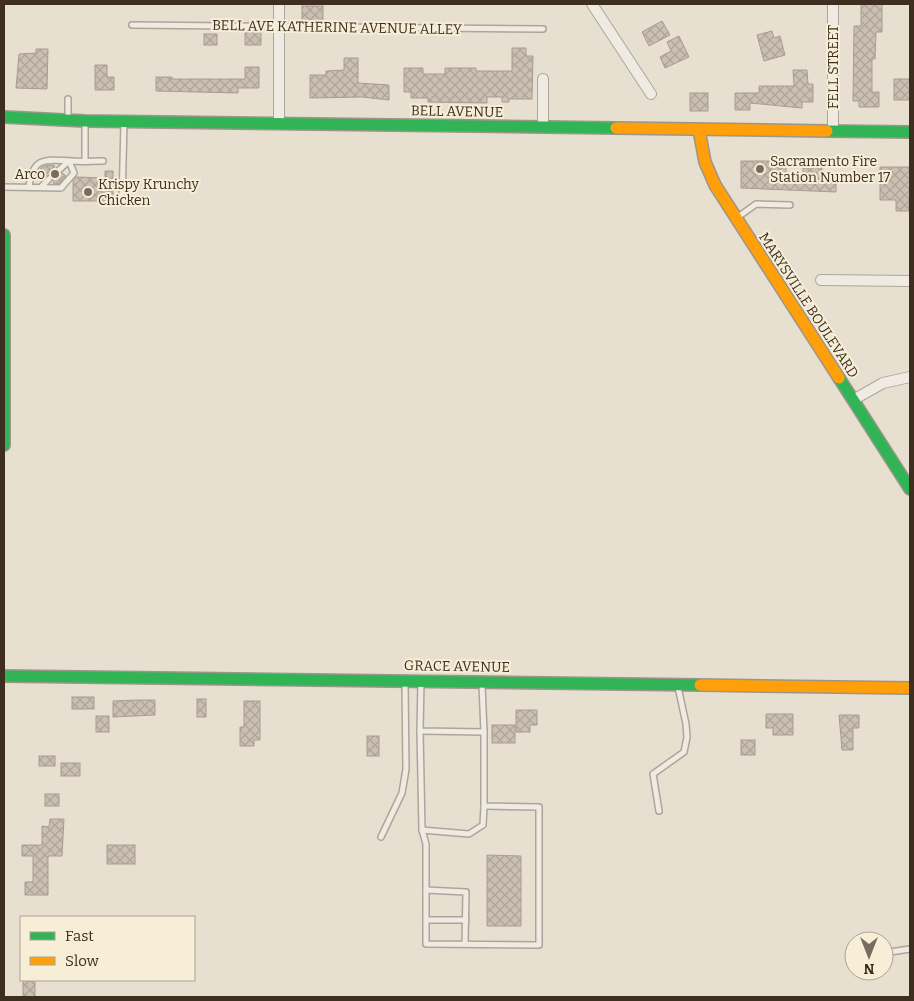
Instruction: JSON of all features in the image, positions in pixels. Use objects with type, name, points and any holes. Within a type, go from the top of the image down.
[{"type":"main road","name":"BELL AVENUE","points":[[4,117],[84,121],[910,132]]},
{"type":"main road","name":"MARYSVILLE BOULEVARD","points":[[699,130],[709,174],[736,219],[909,486]]},
{"type":"main road","points":[[4,235],[4,445]]},
{"type":"main road","name":"GRACE AVENUE","points":[[4,676],[910,688]]},
{"type":"street","points":[[279,4],[279,123]]},
{"type":"street","points":[[592,4],[651,94]]},
{"type":"street","name":"FELL STREET","points":[[833,4],[833,131]]},
{"type":"street","points":[[543,78],[543,127]]},
{"type":"street","points":[[821,280],[910,281]]},
{"type":"street","points":[[853,400],[883,382],[910,378]]},
{"type":"lane","name":"BELL AVE KATHERINE AVENUE ALLEY","points":[[132,25],[543,29]]},
{"type":"lane","points":[[68,99],[68,119]]},
{"type":"lane","points":[[84,121],[85,161]]},
{"type":"lane","points":[[122,204],[124,121]]},
{"type":"lane","points":[[29,187],[34,168],[42,161],[51,158],[69,161],[103,161]]},
{"type":"lane","points":[[59,170],[69,161]]},
{"type":"lane","points":[[4,187],[61,188],[74,173],[69,161]]},
{"type":"lane","points":[[41,188],[49,179]]},
{"type":"lane","points":[[736,219],[756,204],[790,205]]},
{"type":"lane","points":[[381,837],[402,793],[406,760],[405,680]]},
{"type":"lane","points":[[421,681],[420,731],[422,830],[426,844],[426,944],[539,945],[539,807],[484,806]]},
{"type":"lane","points":[[422,830],[469,834],[483,825],[484,732],[482,682]]},
{"type":"lane","points":[[660,811],[653,774],[684,752],[687,737],[678,684]]},
{"type":"lane","points":[[420,731],[484,732]]},
{"type":"lane","points":[[426,890],[466,892],[465,944]]},
{"type":"lane","points":[[426,920],[466,920]]},
{"type":"lane","points":[[894,951],[910,949]]},
{"type":"building","points":[[861,4],[882,4],[882,32],[876,32],[875,59],[872,59],[872,92],[879,92],[879,107],[859,107],[859,101],[853,101],[854,26],[861,26]]},
{"type":"building","points":[[302,6],[323,6],[323,21],[302,21]]},
{"type":"building","points":[[662,21],[670,35],[649,46],[642,32]]},
{"type":"building","points":[[245,30],[261,31],[261,45],[245,45]]},
{"type":"building","points":[[772,31],[774,38],[780,36],[785,55],[764,61],[757,35]]},
{"type":"building","points":[[204,34],[217,34],[217,45],[204,45]]},
{"type":"building","points":[[679,36],[689,57],[665,68],[660,57],[671,51],[667,42]]},
{"type":"building","points":[[512,48],[526,48],[526,56],[533,56],[532,99],[509,99],[509,102],[502,102],[502,97],[487,97],[487,103],[428,102],[428,98],[411,98],[411,92],[404,92],[404,68],[423,68],[423,74],[445,74],[445,68],[476,68],[476,71],[512,71]]},
{"type":"building","points":[[36,49],[48,49],[47,89],[16,88],[19,54],[36,53]]},
{"type":"building","points":[[344,58],[358,58],[358,83],[389,85],[389,100],[362,97],[310,98],[310,75],[326,75],[326,71],[344,70]]},
{"type":"building","points":[[95,65],[107,65],[107,77],[114,77],[114,90],[95,90]]},
{"type":"building","points":[[245,67],[259,67],[259,88],[238,88],[238,93],[156,91],[156,77],[172,77],[172,79],[245,79]]},
{"type":"building","points":[[793,70],[807,70],[808,84],[813,84],[813,102],[802,102],[802,108],[750,103],[750,110],[735,110],[735,93],[759,93],[759,86],[794,86]]},
{"type":"building","points":[[894,79],[910,79],[910,100],[894,100]]},
{"type":"building","points":[[690,93],[708,93],[708,111],[690,111]]},
{"type":"building","points":[[741,161],[786,161],[786,174],[803,174],[803,168],[809,168],[809,161],[822,161],[822,174],[836,174],[836,192],[741,188]]},
{"type":"building","points":[[54,165],[56,173],[62,173],[66,176],[59,184],[54,184],[52,176],[46,176],[40,169],[44,166]]},
{"type":"building","points":[[880,167],[910,167],[909,211],[896,211],[896,200],[880,200]]},
{"type":"building","points":[[105,171],[113,171],[113,201],[73,201],[73,180],[76,177],[105,178]]},
{"type":"building","points":[[72,697],[94,697],[94,709],[72,709]]},
{"type":"building","points":[[197,699],[206,699],[206,717],[197,717]]},
{"type":"building","points":[[155,700],[155,715],[113,717],[113,701]]},
{"type":"building","points":[[244,701],[260,701],[260,740],[254,740],[254,746],[240,746],[240,727],[244,727]]},
{"type":"building","points":[[516,710],[537,710],[537,725],[530,725],[530,732],[516,732]]},
{"type":"building","points":[[766,714],[793,714],[793,735],[773,735],[773,728],[766,728]]},
{"type":"building","points":[[839,715],[859,715],[859,728],[853,728],[853,750],[842,750]]},
{"type":"building","points":[[96,716],[109,716],[109,732],[96,732]]},
{"type":"building","points":[[492,725],[515,725],[515,743],[492,743]]},
{"type":"building","points":[[367,736],[379,736],[379,756],[367,756]]},
{"type":"building","points":[[741,740],[755,740],[755,755],[741,755]]},
{"type":"building","points":[[39,756],[55,756],[55,766],[39,766]]},
{"type":"building","points":[[61,763],[80,763],[80,776],[61,776]]},
{"type":"building","points":[[45,794],[59,794],[59,806],[45,806]]},
{"type":"building","points":[[50,819],[64,819],[62,856],[48,856],[48,895],[25,895],[25,882],[33,882],[33,856],[22,856],[22,845],[42,845],[42,826],[49,827]]},
{"type":"building","points":[[107,845],[135,845],[135,864],[107,864]]},
{"type":"building","points":[[487,855],[521,856],[521,926],[487,926]]},
{"type":"building","points":[[23,981],[35,981],[35,997],[23,997]]},
{"type":"traffic: fast","points":[[4,117],[85,121],[616,128]]},
{"type":"traffic: fast","points":[[827,131],[910,132]]},
{"type":"traffic: fast","points":[[4,235],[4,445]]},
{"type":"traffic: fast","points":[[839,378],[910,489]]},
{"type":"traffic: fast","points":[[4,676],[700,685]]},
{"type":"traffic: slow","points":[[616,128],[827,131]]},
{"type":"traffic: slow","points":[[699,130],[705,162],[715,185],[839,378]]},
{"type":"traffic: slow","points":[[700,685],[910,688]]},
{"type":"place","name":"Sacramento Fire Station Number 17","points":[[760,169]]},
{"type":"place","name":"Arco","points":[[55,174]]},
{"type":"place","name":"Krispy Krunchy Chicken","points":[[88,192]]}]
